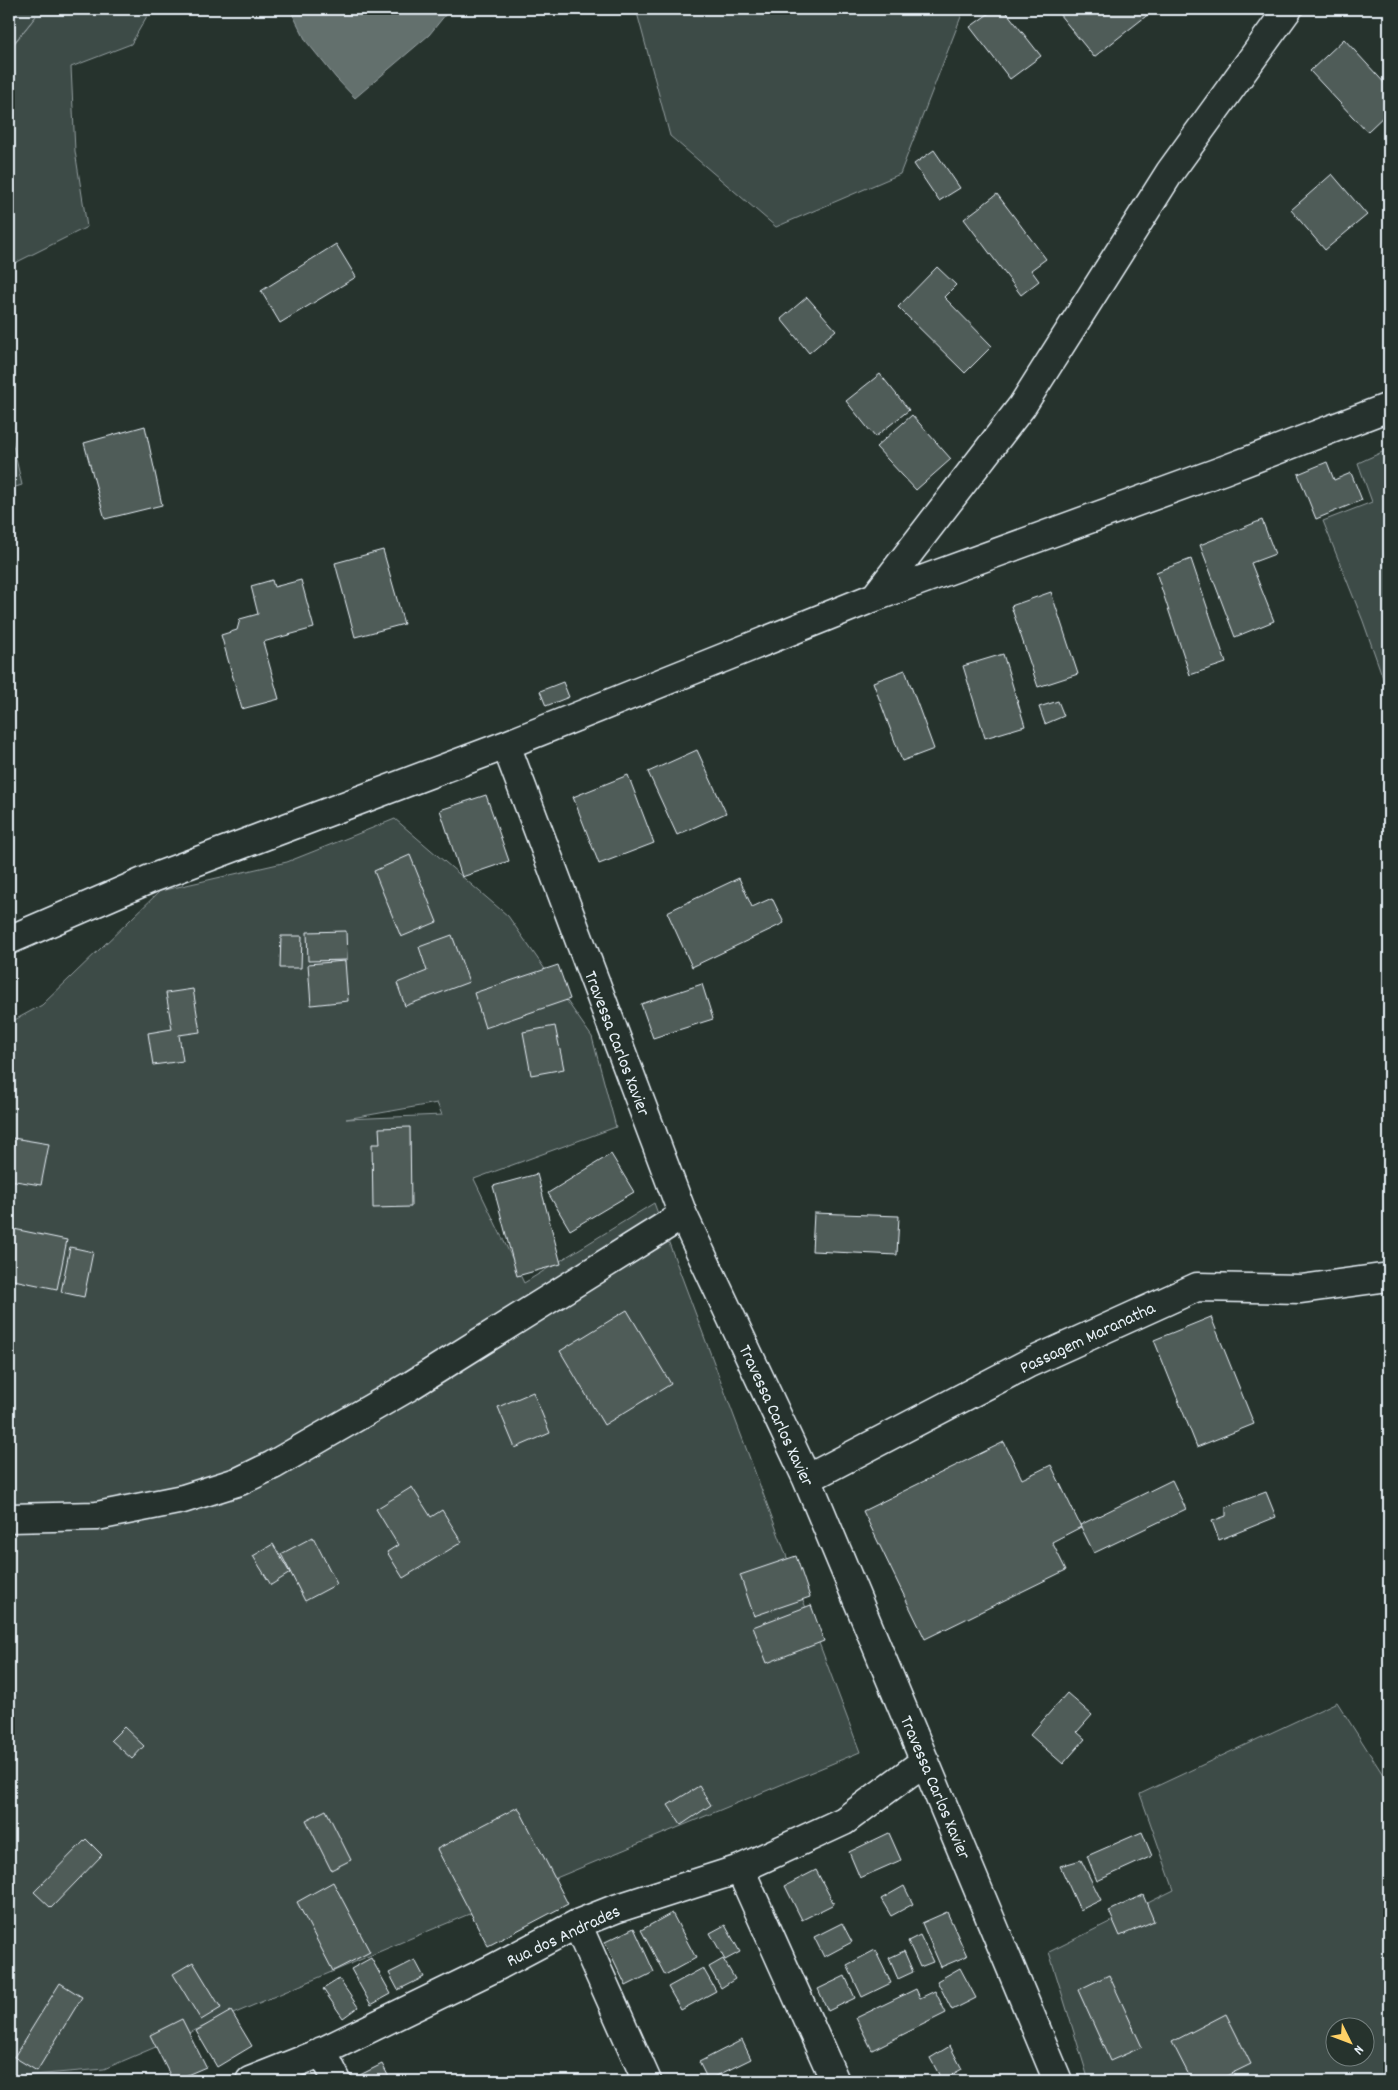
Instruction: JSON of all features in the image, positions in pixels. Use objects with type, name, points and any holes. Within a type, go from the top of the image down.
[{"type":"street","points":[[875,597],[1022,406],[1170,172],[1288,9]]},
{"type":"street","points":[[9,940],[150,878],[506,745],[875,597],[1224,470],[1389,407]]},
{"type":"street","name":"Travessa Carlos Xavier","points":[[506,745],[683,1215],[807,1479],[1058,2081]]},
{"type":"street","points":[[9,1518],[97,1516],[183,1499],[240,1481],[273,1465],[410,1386],[683,1215]]},
{"type":"street","name":"Passagem Maranatha","points":[[807,1479],[1027,1364],[1196,1287],[1301,1289],[1389,1277]]},
{"type":"street","name":"Rua dos Andrades","points":[[250,2081],[322,2051],[494,1968],[577,1924],[614,1909],[740,1869],[844,1821],[925,1761]]},
{"type":"street","points":[[740,1869],[835,2081]]},
{"type":"street","points":[[577,1924],[647,2081]]},
{"type":"street","points":[[322,2051],[337,2081]]},
{"type":"shaded area","points":[[9,9],[151,9],[131,44],[71,67],[75,151],[87,227],[9,266],[9,50],[36,16],[9,49]]},
{"type":"shaded area","points":[[290,9],[450,9],[429,35],[355,98],[306,41]]},
{"type":"shaded area","points":[[636,9],[964,9],[900,174],[776,227],[670,136]]},
{"type":"shaded area","points":[[9,428],[22,485],[9,489]]},
{"type":"shaded area","points":[[1389,449],[1389,695],[1363,621],[1323,521],[1372,502],[1358,463]]},
{"type":"shaded area","points":[[395,819],[508,916],[592,1037],[616,1127],[474,1179],[524,1283],[654,1203],[860,1752],[409,1939],[104,2069],[9,2077],[9,1023],[42,1005],[160,891],[287,862]],"holes":[[[437,1103],[442,1115],[346,1119]]]},
{"type":"shaded area","points":[[1337,1702],[1387,1781],[1389,1780],[1389,2081],[1089,2081],[1049,1952],[1174,1890],[1140,1794]]},
{"type":"building","points":[[995,9],[1004,9],[1041,56],[1010,79],[970,27]]},
{"type":"building","points":[[1055,9],[1146,9],[1150,13],[1094,57]]},
{"type":"building","points":[[1344,39],[1389,88],[1389,111],[1367,132],[1310,71]]},
{"type":"building","points":[[934,150],[960,188],[939,201],[914,164]]},
{"type":"building","points":[[1332,174],[1367,215],[1325,250],[1291,210]]},
{"type":"building","points":[[997,194],[1046,259],[1031,270],[1039,281],[1021,295],[964,219]]},
{"type":"building","points":[[336,244],[356,277],[280,323],[261,291]]},
{"type":"building","points":[[937,267],[956,285],[944,297],[992,346],[965,373],[898,307]]},
{"type":"building","points":[[807,297],[836,330],[809,353],[781,319]]},
{"type":"building","points":[[880,374],[909,410],[875,437],[846,401]]},
{"type":"building","points":[[912,415],[951,459],[916,490],[876,447]]},
{"type":"building","points":[[145,426],[162,505],[105,519],[84,443]]},
{"type":"building","points":[[1327,462],[1334,480],[1351,473],[1362,500],[1316,519],[1298,474]]},
{"type":"building","points":[[1262,520],[1275,554],[1251,563],[1274,621],[1235,637],[1200,545]]},
{"type":"building","points":[[383,550],[404,624],[355,637],[335,563]]},
{"type":"building","points":[[1191,559],[1226,663],[1190,675],[1156,572]]},
{"type":"building","points":[[272,580],[274,587],[301,580],[314,628],[263,642],[279,699],[242,709],[221,635],[237,630],[240,619],[258,614],[251,586]]},
{"type":"building","points":[[1051,592],[1078,674],[1038,687],[1011,606]]},
{"type":"building","points":[[1003,654],[1025,726],[985,738],[963,666]]},
{"type":"building","points":[[905,670],[934,749],[902,761],[873,682]]},
{"type":"building","points":[[563,682],[569,697],[546,706],[540,691]]},
{"type":"building","points":[[1058,701],[1064,716],[1045,724],[1039,707]]},
{"type":"building","points":[[697,750],[726,813],[677,835],[648,772]]},
{"type":"building","points":[[628,775],[654,843],[599,864],[573,797]]},
{"type":"building","points":[[486,795],[509,861],[462,877],[440,810]]},
{"type":"building","points":[[410,855],[437,922],[401,937],[374,871]]},
{"type":"building","points":[[739,878],[752,907],[772,898],[784,923],[692,967],[667,912]]},
{"type":"building","points":[[346,931],[347,960],[308,961],[307,932]]},
{"type":"building","points":[[452,935],[469,982],[405,1006],[397,983],[427,971],[419,947]]},
{"type":"building","points":[[281,936],[302,936],[301,968],[280,968]]},
{"type":"building","points":[[345,961],[348,1001],[311,1005],[308,964]]},
{"type":"building","points":[[558,965],[570,999],[485,1028],[474,993]]},
{"type":"building","points":[[702,984],[713,1019],[653,1038],[641,1004]]},
{"type":"building","points":[[193,989],[200,1032],[179,1035],[183,1061],[153,1065],[148,1033],[172,1029],[166,993]]},
{"type":"building","points":[[555,1026],[564,1069],[531,1075],[523,1032]]},
{"type":"building","points":[[410,1127],[411,1207],[373,1208],[372,1144],[380,1144],[379,1128]]},
{"type":"building","points":[[13,1138],[49,1144],[41,1185],[9,1180],[9,1161]]},
{"type":"building","points":[[611,1154],[634,1192],[570,1230],[548,1193]]},
{"type":"building","points":[[537,1174],[561,1264],[517,1276],[493,1186]]},
{"type":"building","points":[[814,1213],[899,1216],[897,1255],[812,1251]]},
{"type":"building","points":[[9,1228],[67,1240],[57,1289],[9,1279]]},
{"type":"building","points":[[70,1247],[93,1252],[84,1297],[61,1292]]},
{"type":"building","points":[[627,1310],[671,1384],[604,1425],[560,1351]]},
{"type":"building","points":[[1211,1317],[1254,1424],[1197,1447],[1154,1340]]},
{"type":"building","points":[[533,1392],[550,1433],[515,1448],[498,1407]]},
{"type":"building","points":[[1004,1442],[1022,1479],[1051,1465],[1081,1527],[1052,1542],[1066,1570],[925,1639],[863,1511]]},
{"type":"building","points":[[1172,1480],[1186,1509],[1094,1553],[1080,1525]]},
{"type":"building","points":[[412,1487],[431,1517],[442,1510],[462,1542],[403,1578],[387,1552],[398,1545],[376,1509]]},
{"type":"building","points":[[1266,1492],[1276,1517],[1219,1540],[1212,1521],[1226,1516],[1226,1507]]},
{"type":"building","points":[[313,1537],[337,1584],[305,1601],[281,1554]]},
{"type":"building","points":[[273,1544],[290,1573],[271,1585],[253,1556]]},
{"type":"building","points":[[796,1556],[810,1597],[754,1616],[740,1575]]},
{"type":"building","points":[[811,1605],[824,1641],[767,1663],[753,1627]]},
{"type":"building","points":[[1067,1693],[1092,1715],[1077,1732],[1085,1739],[1063,1764],[1030,1735]]},
{"type":"building","points":[[124,1727],[144,1746],[132,1759],[111,1740]]},
{"type":"building","points":[[699,1786],[711,1805],[681,1825],[668,1805]]},
{"type":"building","points":[[518,1807],[568,1904],[488,1946],[437,1849]]},
{"type":"building","points":[[326,1810],[351,1860],[331,1870],[306,1820]]},
{"type":"building","points":[[1142,1832],[1152,1856],[1097,1881],[1087,1856]]},
{"type":"building","points":[[889,1833],[901,1860],[860,1878],[849,1852]]},
{"type":"building","points":[[86,1839],[102,1855],[51,1908],[34,1892]]},
{"type":"building","points":[[1081,1860],[1101,1900],[1080,1910],[1060,1866]]},
{"type":"building","points":[[816,1870],[834,1904],[802,1920],[785,1886]]},
{"type":"building","points":[[333,1882],[370,1952],[333,1971],[297,1902]]},
{"type":"building","points":[[904,1886],[913,1904],[891,1916],[881,1899]]},
{"type":"building","points":[[1143,1895],[1154,1921],[1120,1936],[1109,1911]]},
{"type":"building","points":[[947,1912],[967,1956],[941,1967],[922,1923]]},
{"type":"building","points":[[672,1913],[696,1958],[665,1975],[641,1930]]},
{"type":"building","points":[[842,1923],[852,1942],[824,1957],[814,1937]]},
{"type":"building","points":[[725,1925],[740,1952],[725,1960],[710,1933]]},
{"type":"building","points":[[634,1928],[654,1972],[626,1986],[605,1942]]},
{"type":"building","points":[[920,1935],[933,1962],[920,1967],[908,1941]]},
{"type":"building","points":[[875,1950],[891,1983],[862,1997],[847,1965]]},
{"type":"building","points":[[904,1951],[913,1972],[898,1979],[889,1958]]},
{"type":"building","points":[[371,1958],[391,1994],[371,2005],[351,1969]]},
{"type":"building","points":[[723,1959],[735,1979],[721,1988],[709,1967]]},
{"type":"building","points":[[415,1960],[424,1977],[398,1990],[389,1973]]},
{"type":"building","points":[[193,1962],[221,2008],[201,2020],[173,1974]]},
{"type":"building","points":[[703,1968],[716,1991],[681,2010],[668,1987]]},
{"type":"building","points":[[960,1968],[976,1998],[952,2010],[937,1981]]},
{"type":"building","points":[[1109,1975],[1142,2047],[1110,2061],[1078,1990]]},
{"type":"building","points":[[845,1976],[855,1998],[828,2011],[818,1989]]},
{"type":"building","points":[[339,1979],[358,2007],[343,2018],[323,1989]]},
{"type":"building","points":[[60,1983],[82,1997],[37,2071],[14,2057]]},
{"type":"building","points":[[916,1989],[920,1998],[935,1991],[946,2013],[872,2050],[856,2018]]},
{"type":"building","points":[[231,2011],[252,2046],[217,2067],[196,2031]]},
{"type":"building","points":[[1226,2014],[1251,2064],[1216,2081],[1192,2081],[1172,2042]]},
{"type":"building","points":[[182,2019],[206,2067],[173,2081],[150,2035]]},
{"type":"building","points":[[742,2040],[751,2059],[708,2080],[699,2062]]},
{"type":"building","points":[[950,2046],[962,2069],[942,2080],[930,2058]]},
{"type":"building","points":[[382,2064],[391,2081],[361,2081],[358,2076]]}]
